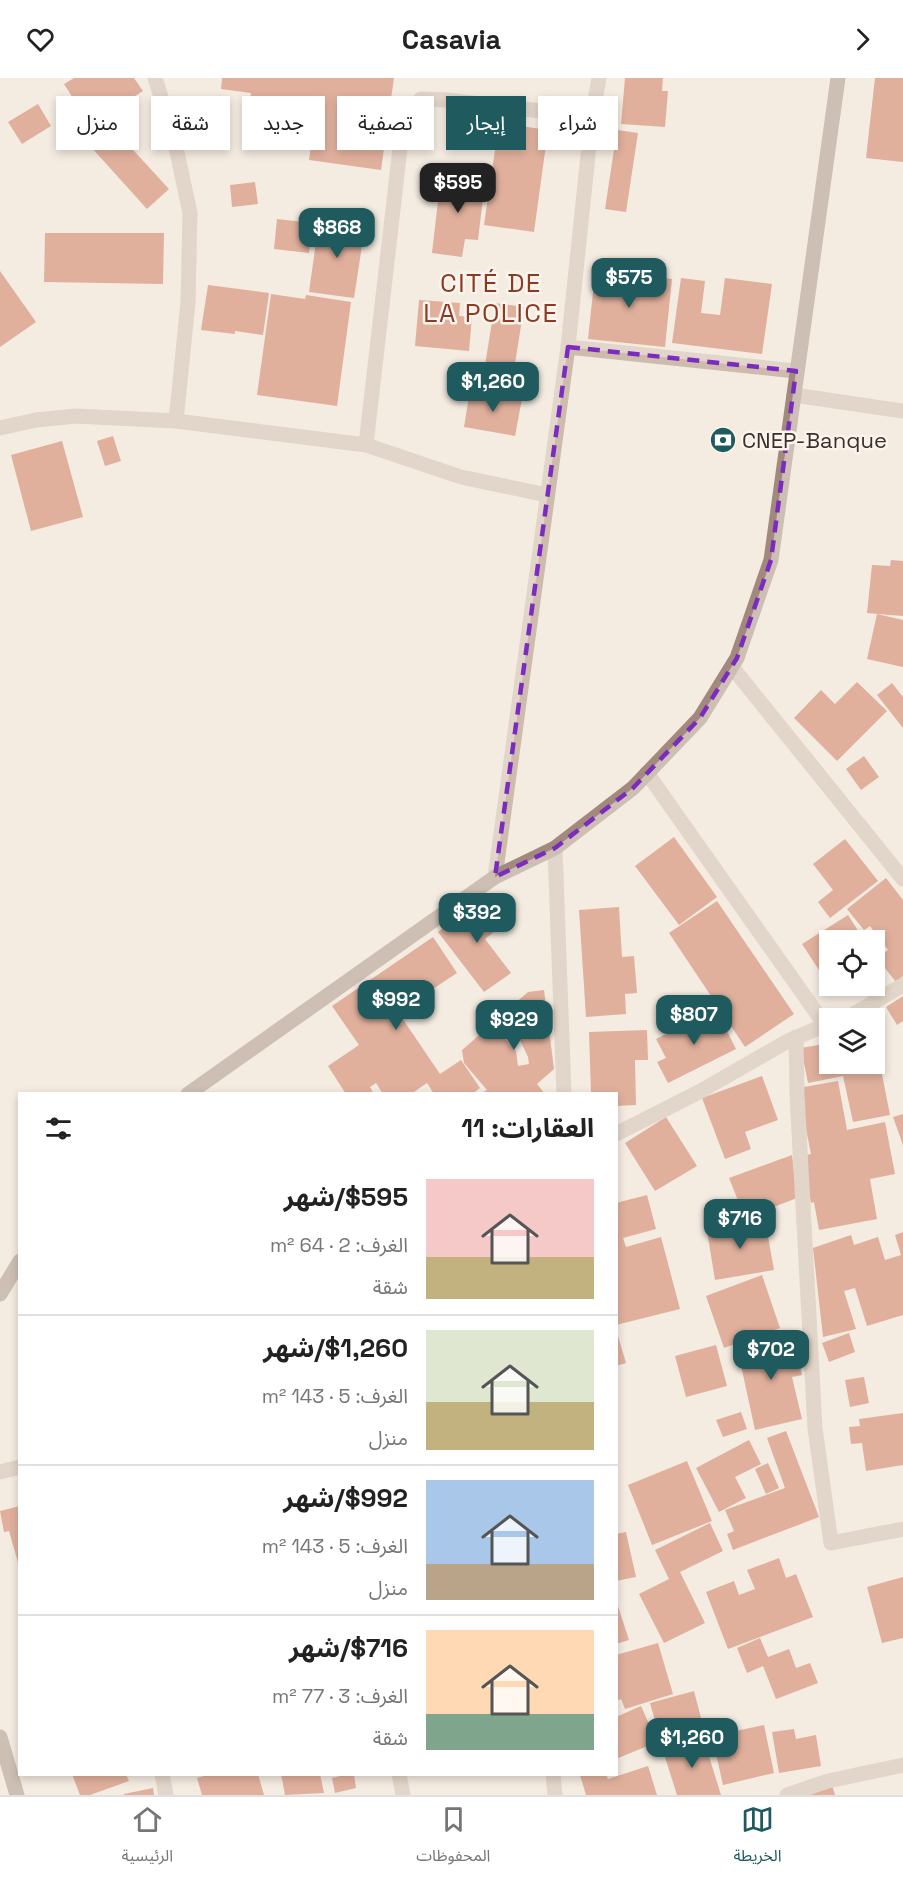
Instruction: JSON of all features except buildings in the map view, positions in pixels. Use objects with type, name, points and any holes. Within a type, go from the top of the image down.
[{"type":"street","points":[[155,78],[174,138],[190,213],[188,302],[176,421]]},
{"type":"street","points":[[595,96],[598,78]]},
{"type":"street","points":[[191,1092],[495,877],[555,848],[633,788],[700,718],[737,658],[771,560],[838,78]]},
{"type":"street","points":[[366,446],[403,122],[410,109],[421,99],[538,111]]},
{"type":"street","points":[[495,877],[568,347],[589,150]]},
{"type":"street","points":[[568,347],[796,371]]},
{"type":"street","points":[[794,395],[903,411]]},
{"type":"street","points":[[0,428],[36,420],[76,416],[176,421],[366,446],[461,477],[547,495]]},
{"type":"street","points":[[732,667],[903,879]]},
{"type":"street","points":[[647,773],[819,1013]]},
{"type":"street","points":[[555,848],[564,1092]]},
{"type":"street","points":[[864,1008],[903,985]]},
{"type":"street","points":[[618,1133],[699,1092],[796,1037],[819,1027]]},
{"type":"street","points":[[796,1037],[815,1428],[831,1543],[903,1529]]},
{"type":"street","points":[[0,1294],[18,1264]]},
{"type":"street","points":[[0,1472],[18,1468]]},
{"type":"street","points":[[0,1737],[17,1795]]},
{"type":"street","points":[[787,1795],[828,1781],[903,1764]]},
{"type":"street","points":[[162,1776],[166,1795]]},
{"type":"street","points":[[399,1776],[404,1795]]},
{"type":"street","points":[[553,1776],[555,1795]]},
{"type":"highlighted area","points":[[568,347],[796,371],[771,560],[737,658],[700,718],[633,788],[555,848],[495,877]]},
{"type":"place","name":"CNEP-Banque","points":[[723,440]]},
{"type":"district","name":"CITÉ DE LA POLICE","points":[[491,298]]}]
